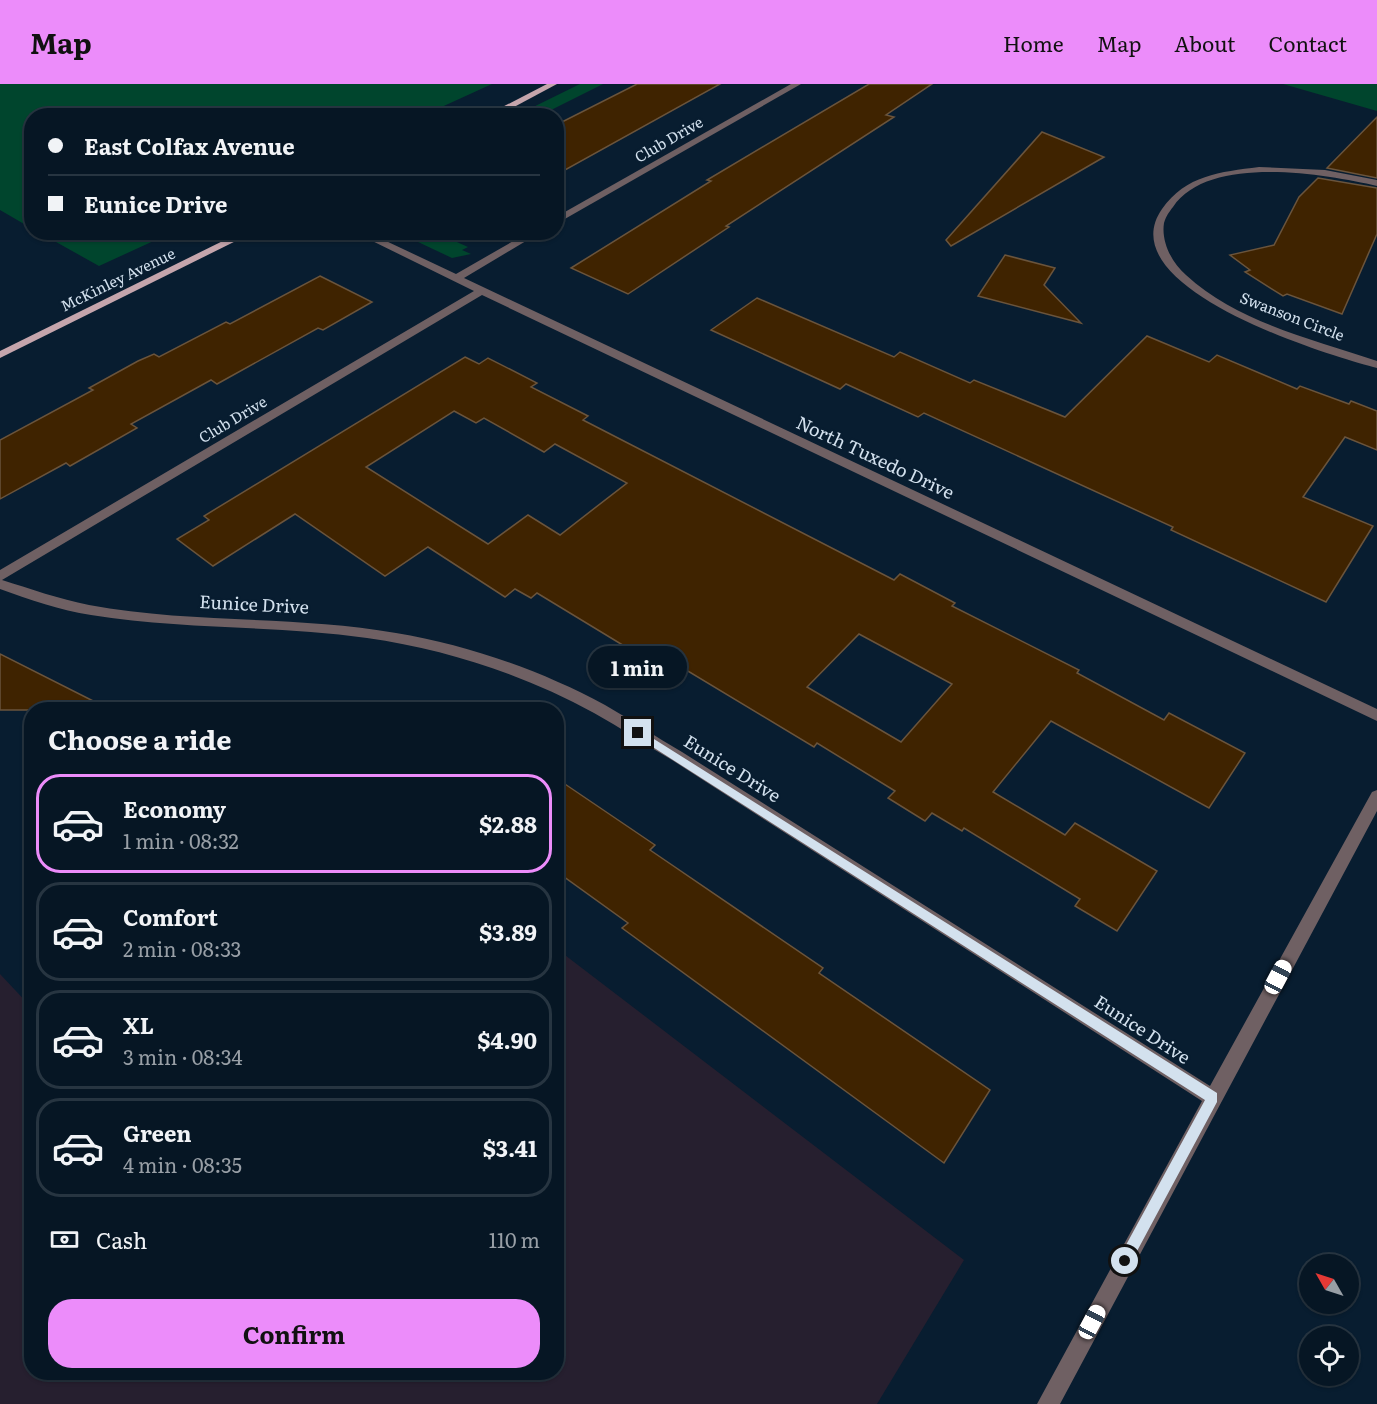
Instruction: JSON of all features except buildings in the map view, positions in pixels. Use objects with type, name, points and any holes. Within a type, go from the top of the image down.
[{"type":"main road","points":[[505,108],[554,84]]},
{"type":"main road","name":"McKinley Avenue","points":[[0,355],[234,240]]},
{"type":"street","name":"Club Drive","points":[[564,216],[797,84]]},
{"type":"street","name":"Swanson Circle","points":[[1377,183],[1336,174],[1285,169],[1246,171],[1217,177],[1182,191],[1165,208],[1157,227],[1163,251],[1182,277],[1209,298],[1247,318],[1377,365]]},
{"type":"street","name":"North Tuxedo Drive","points":[[375,240],[1377,716]]},
{"type":"street","points":[[455,279],[523,240]]},
{"type":"street","name":"Club Drive","points":[[0,576],[481,291]]},
{"type":"street","name":"Eunice Drive","points":[[0,584],[82,611],[164,620],[281,624],[368,633],[462,653],[540,681],[598,709],[677,756],[1213,1098]]},
{"type":"street","points":[[1048,1404],[1377,796]]},
{"type":"shaded area","points":[[564,954],[964,1260],[877,1404],[0,1404],[0,974],[24,1000],[24,1380],[564,1380]]},
{"type":"green space","points":[[0,84],[492,84],[439,108],[24,108],[24,224],[0,210]]},
{"type":"green space","points":[[580,84],[603,84],[555,108],[531,108]]},
{"type":"green space","points":[[1283,84],[1377,84],[1377,111]]},
{"type":"green space","points":[[53,240],[156,240],[99,266]]},
{"type":"green space","points":[[414,240],[452,240],[468,247],[462,250],[471,254],[452,258]]},
{"type":"route","points":[[638,733],[1213,1098],[1125,1261]]}]
